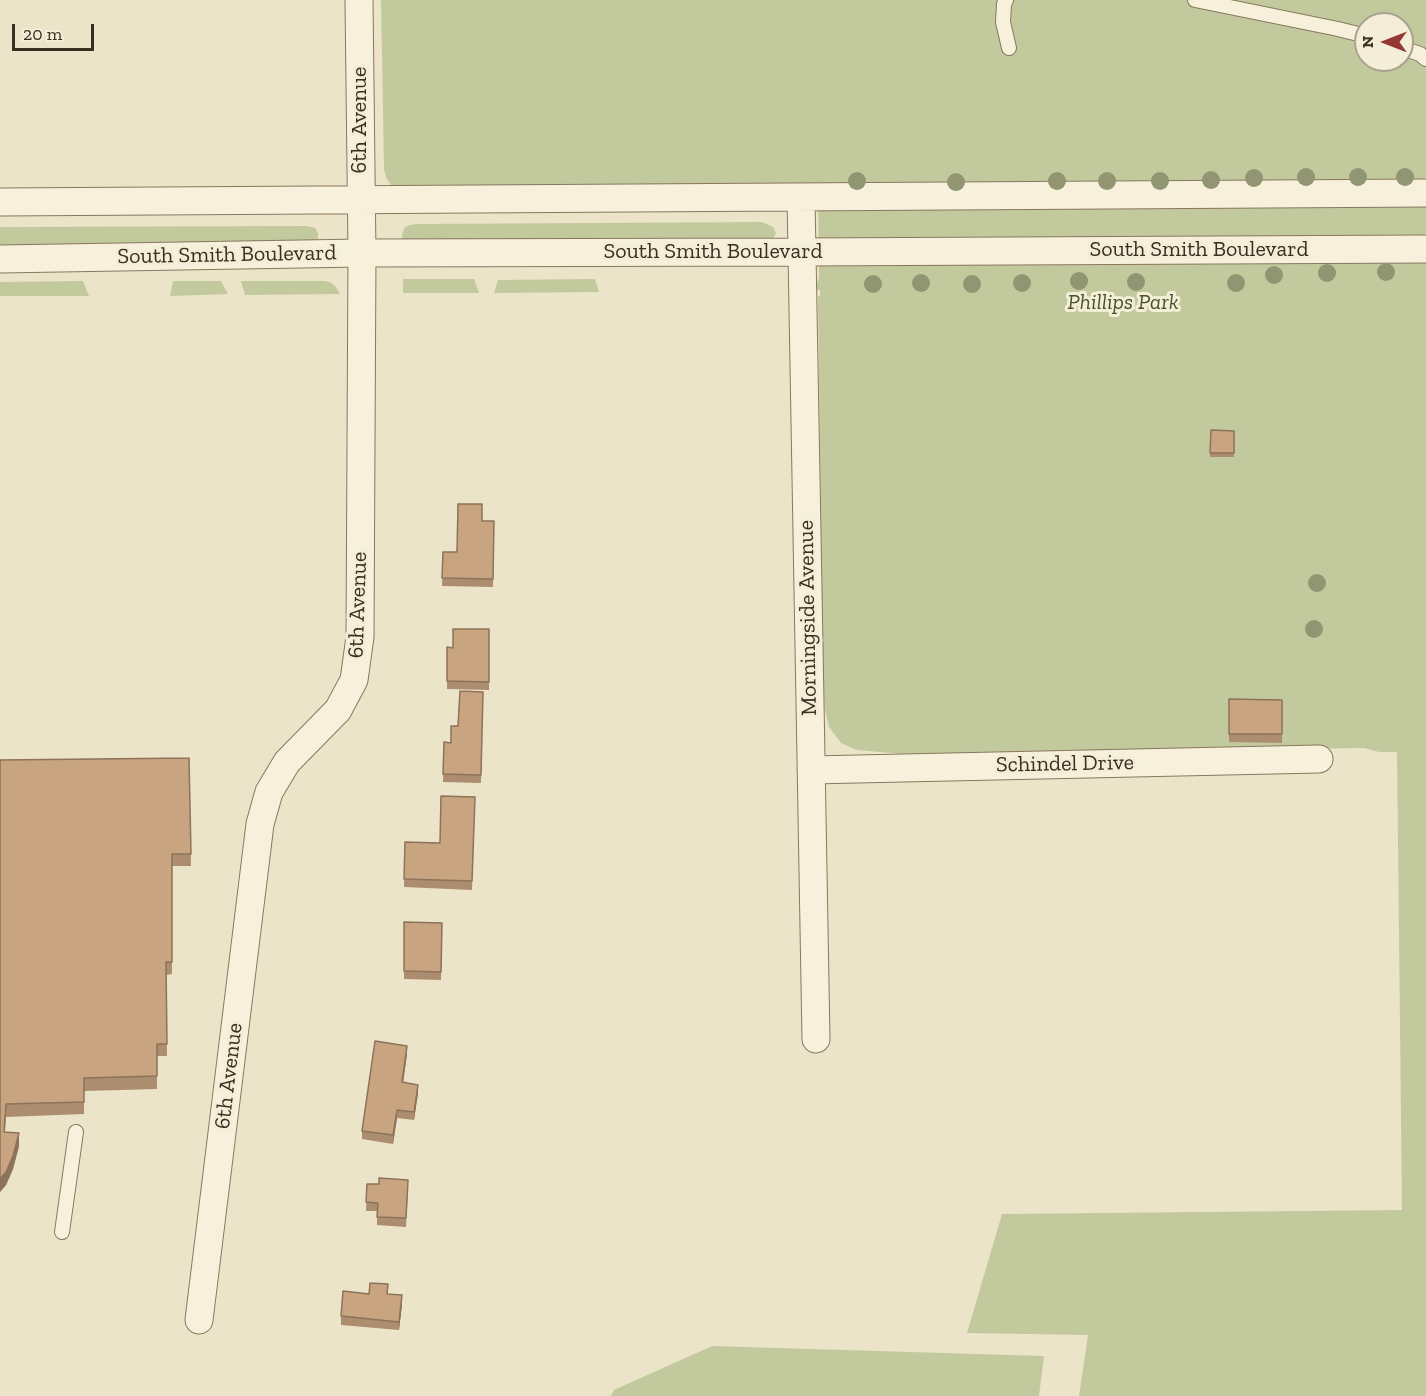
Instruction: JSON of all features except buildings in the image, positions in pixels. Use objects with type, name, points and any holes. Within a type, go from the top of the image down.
[{"type":"street","name":"6th Avenue","points":[[199,1320],[260,824],[269,792],[287,762],[338,710],[354,680],[360,637],[362,253],[359,0]]},
{"type":"street","points":[[0,202],[1426,193]]},
{"type":"street","name":"Morningside Avenue","points":[[801,197],[816,1039]]},
{"type":"street","name":"South Smith Boulevard","points":[[0,259],[362,253],[1426,249]]},
{"type":"street","name":"Schindel Drive","points":[[811,770],[1319,759]]},
{"type":"lane","points":[[1006,0],[1003,22],[1009,48]]},
{"type":"lane","points":[[1195,0],[1354,33]]},
{"type":"lane","points":[[62,1232],[76,1132]]},
{"type":"green space","name":"Phillips Park","points":[[381,0],[1426,0],[1426,1396],[1079,1396],[1088,1335],[967,1333],[1002,1214],[1402,1210],[1397,752],[1379,752],[1364,748],[915,755],[857,750],[841,743],[829,727],[823,688],[818,296],[820,296],[820,290],[815,290],[819,277],[818,188],[397,188],[390,184],[384,170]]},
{"type":"green space","points":[[762,222],[773,227],[776,233],[773,239],[404,242],[402,237],[405,227],[416,224]]},
{"type":"green space","points":[[306,226],[315,228],[318,233],[318,240],[315,244],[0,248],[0,227]]},
{"type":"green space","points":[[403,279],[474,279],[479,293],[403,293]]},
{"type":"green space","points":[[595,279],[599,292],[494,293],[498,280]]},
{"type":"green space","points":[[83,281],[89,296],[0,296],[0,282]]},
{"type":"green space","points":[[173,281],[221,281],[228,294],[170,296]]},
{"type":"green space","points":[[241,281],[324,281],[330,282],[340,294],[245,295]]},
{"type":"green space","points":[[712,1346],[1044,1356],[1039,1396],[611,1396],[614,1390]]}]
